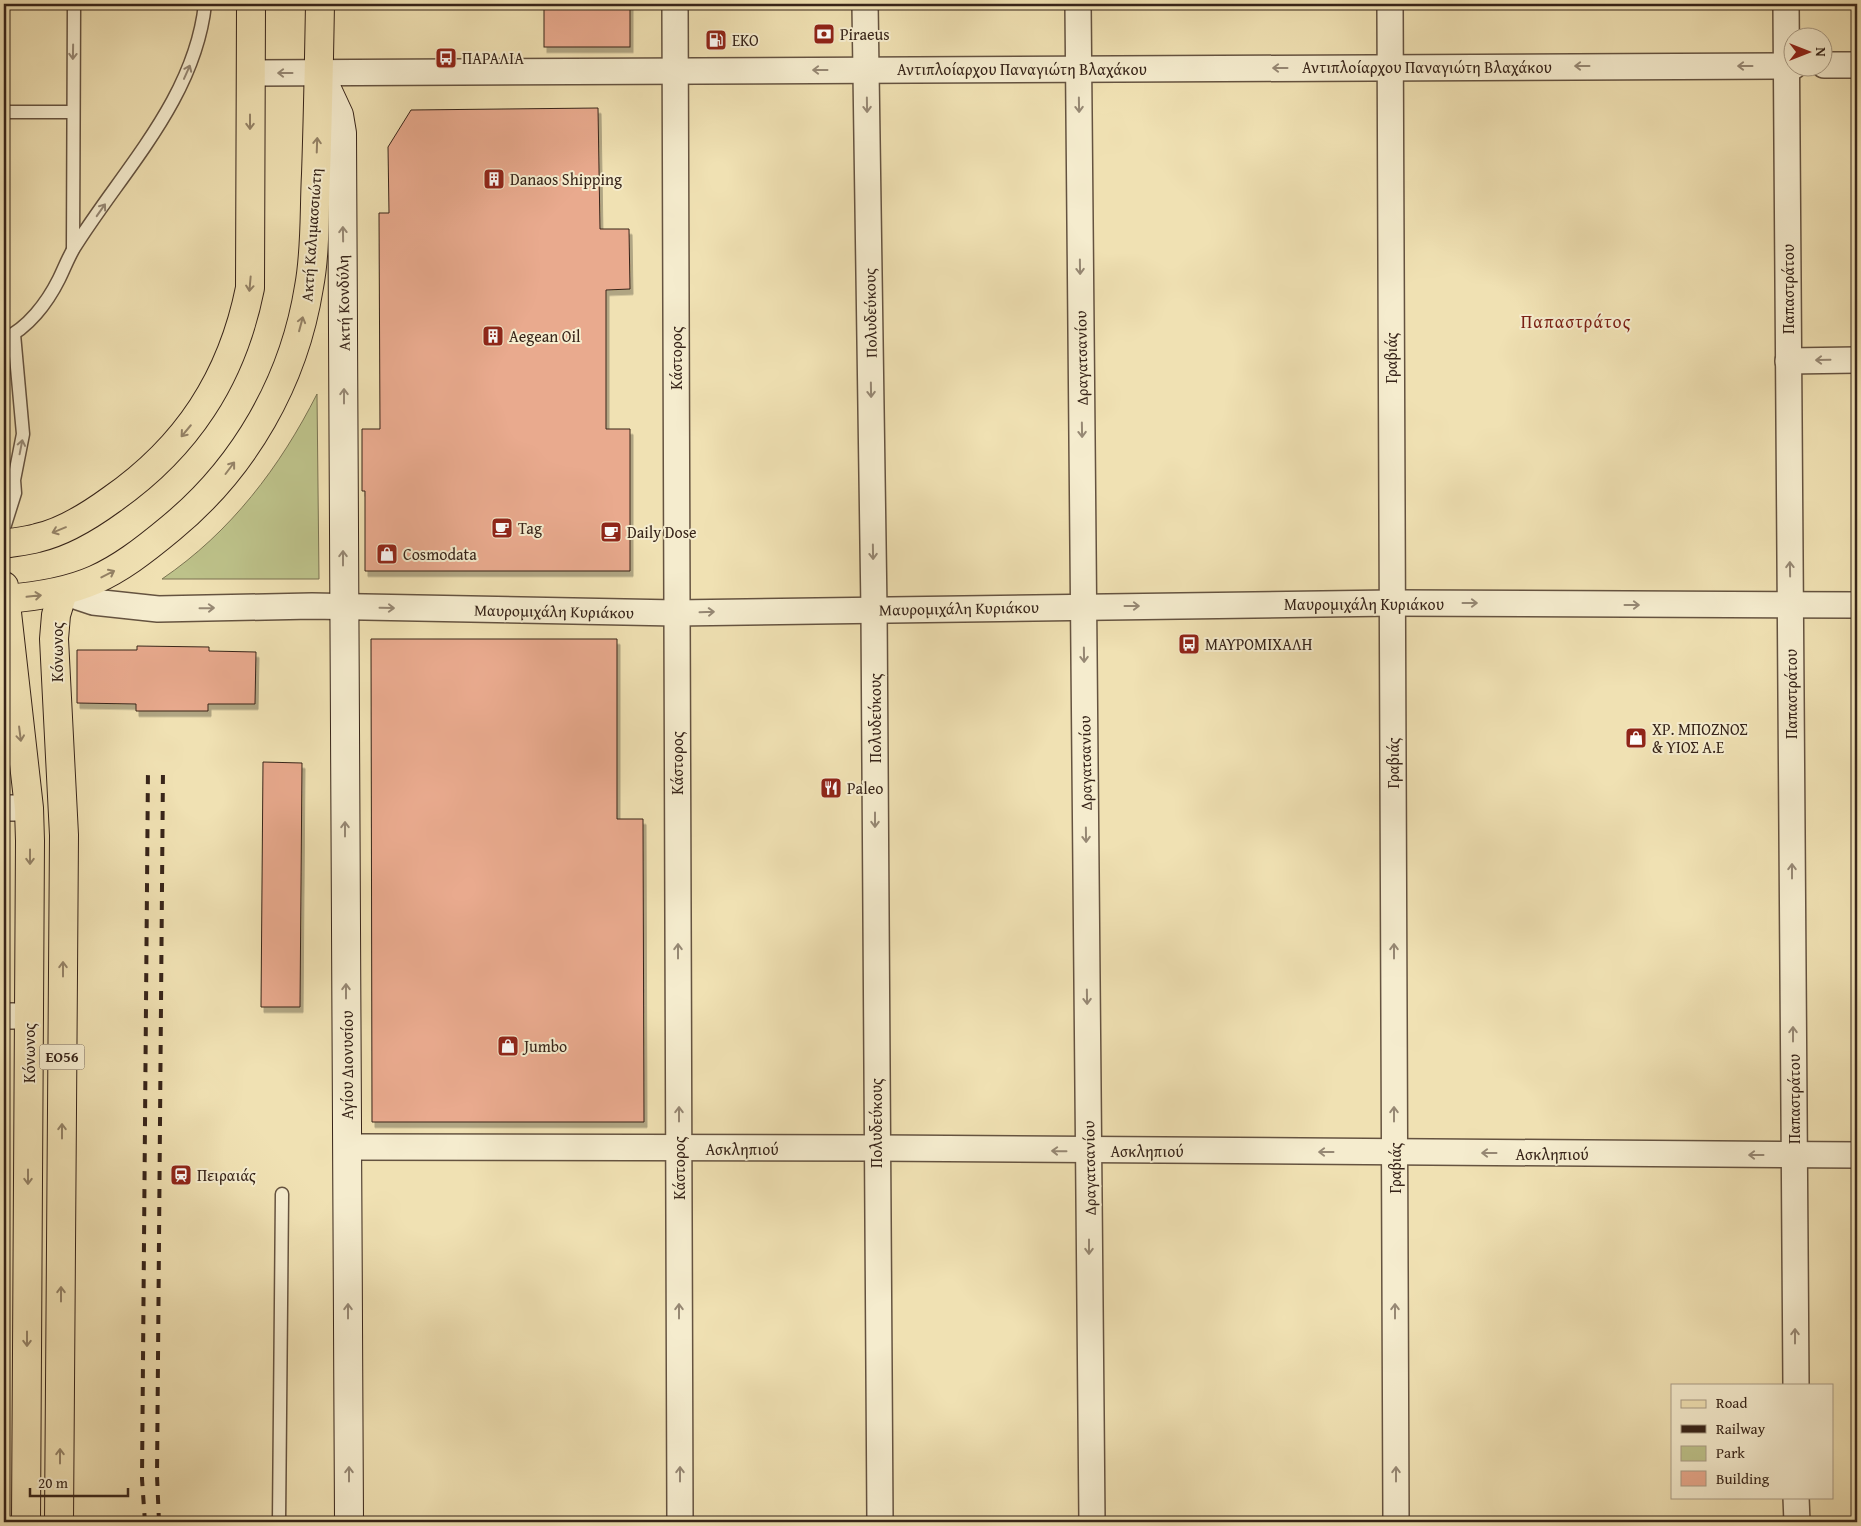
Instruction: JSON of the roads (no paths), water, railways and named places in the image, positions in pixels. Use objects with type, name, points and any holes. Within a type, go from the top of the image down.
[{"type":"main road","points":[[4,544],[38,538],[77,523],[132,486],[155,466],[189,428],[217,386],[236,344],[250,288],[250,4]]},
{"type":"main road","name":"Ακτή Κονδύλη","points":[[320,4],[320,72],[339,115],[342,132],[344,607]]},
{"type":"main road","name":"Ακτή Καλιμασσιώτη","points":[[4,594],[62,592],[86,585],[119,568],[177,523],[227,472],[253,437],[270,406],[295,345],[310,285],[320,72]]},
{"type":"main road","name":"Κόνωνος","points":[[60,1522],[64,835],[54,639],[56,615],[62,592]]},
{"type":"main road","name":"Κόνωνος","points":[[4,594],[16,808],[17,1016],[26,1522]]},
{"type":"main road","name":"Αγίου Διονυσίου","points":[[344,607],[349,1522]]},
{"type":"street","name":"Κάστορος","points":[[675,4],[680,1522]]},
{"type":"street","name":"Πολυδεύκους","points":[[865,4],[874,610],[876,1148],[880,1522]]},
{"type":"street","name":"Δραγατσανίου","points":[[1078,4],[1092,1522]]},
{"type":"street","name":"Γραβιάς","points":[[1390,4],[1396,1522]]},
{"type":"street","name":"Παπαστράτου","points":[[1786,4],[1788,28]]},
{"type":"street","points":[[1834,65],[1857,65]]},
{"type":"street","name":"Αντιπλοίαρχου Παναγιώτη Βλαχάκου","points":[[250,73],[1784,66]]},
{"type":"street","name":"Παπαστράτου","points":[[1790,78],[1788,361],[1796,1384]]},
{"type":"street","points":[[1788,361],[1857,360]]},
{"type":"street","name":"Μαυρομιχάλη Κυριάκου","points":[[62,592],[93,602],[158,609],[344,607],[676,613],[1392,602],[1857,605]]},
{"type":"street","name":"Ασκληπιού","points":[[347,1147],[876,1148],[1857,1155]]},
{"type":"street","points":[[1796,1498],[1796,1522]]},
{"type":"lane","points":[[73,249],[72,112],[74,4]]},
{"type":"lane","points":[[4,528],[15,493],[14,480],[23,434],[9,337],[41,308],[59,280],[73,249],[172,103],[191,62],[205,4]]},
{"type":"lane","points":[[4,112],[72,112]]},
{"type":"lane","points":[[279,1522],[282,1194]]},
{"type":"railway","points":[[145,1522],[142,1479],[148,768]]},
{"type":"railway","points":[[159,1522],[157,1476],[163,769]]},
{"type":"place","name":"Piraeus","points":[[824,34]]},
{"type":"place","name":"EKO","points":[[716,40]]},
{"type":"place","name":"ΠΑΡΑΛΙΑ","points":[[446,58]]},
{"type":"place","name":"Danaos Shipping","points":[[494,179]]},
{"type":"place","name":"Aegean Oil","points":[[493,336]]},
{"type":"place","name":"Tag","points":[[502,528]]},
{"type":"place","name":"Daily Dose","points":[[611,532]]},
{"type":"place","name":"Cosmodata","points":[[387,554]]},
{"type":"place","name":"ΜΑΥΡΟΜΙΧΑΛΗ","points":[[1189,644]]},
{"type":"place","name":"ΧΡ. ΜΠΟΖΝΟΣ & ΥΙΟΣ Α.Ε","points":[[1636,738]]},
{"type":"place","name":"Paleo","points":[[831,788]]},
{"type":"place","name":"Jumbo","points":[[508,1046]]},
{"type":"place","name":"Πειραιάς","points":[[181,1175]]},
{"type":"district","name":"Παπαστράτος","points":[[1576,322]]}]
